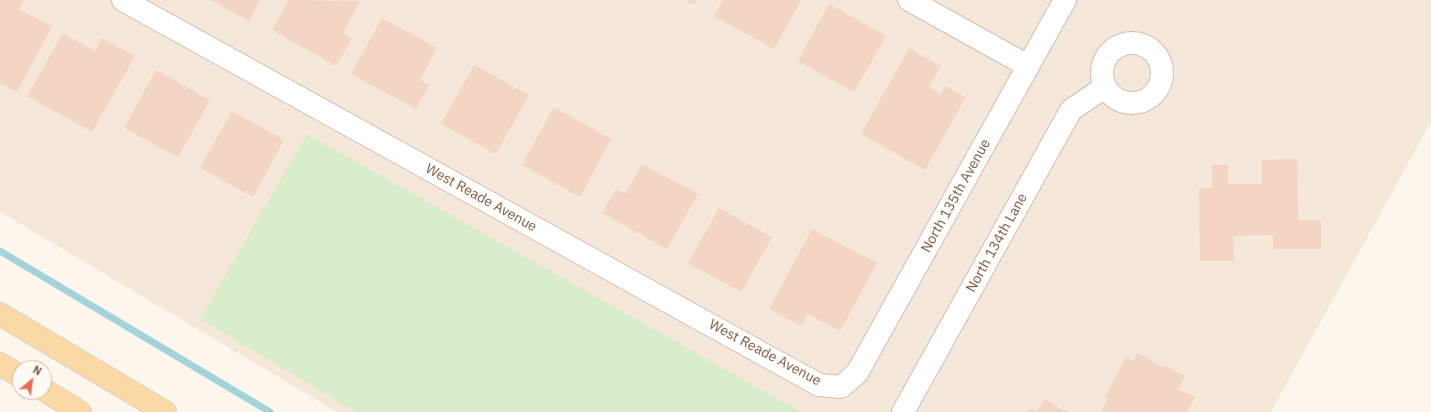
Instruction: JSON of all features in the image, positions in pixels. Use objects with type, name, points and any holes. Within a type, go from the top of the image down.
[{"type":"main road","points":[[0,314],[165,412]]},
{"type":"main road","points":[[0,364],[12,371]]},
{"type":"main road","points":[[52,395],[80,412]]},
{"type":"street","name":"West Reade Avenue","points":[[123,0],[819,385],[841,387]]},
{"type":"street","points":[[909,0],[1028,66]]},
{"type":"street","name":"North 135th Avenue","points":[[841,387],[857,373],[1065,0]]},
{"type":"street","name":"North 134th Lane","points":[[903,412],[1071,110],[1105,87]]},
{"type":"shaded area","points":[[0,0],[1431,0],[1431,122],[1271,412],[337,412],[0,212]]},
{"type":"green space","points":[[307,134],[801,412],[356,412],[200,319]]},
{"type":"building","points":[[0,0],[24,0],[19,9],[52,27],[17,92],[0,83]]},
{"type":"building","points":[[211,0],[260,0],[249,21]]},
{"type":"building","points":[[289,0],[360,1],[343,33],[352,38],[336,66],[272,30]]},
{"type":"building","points":[[685,0],[697,0],[694,5]]},
{"type":"building","points":[[723,0],[801,0],[774,49],[714,16]]},
{"type":"building","points":[[829,4],[886,36],[854,92],[798,61]]},
{"type":"building","points":[[382,18],[437,48],[420,80],[429,85],[416,109],[351,74]]},
{"type":"building","points":[[63,33],[95,51],[102,38],[135,56],[92,132],[27,96]]},
{"type":"building","points":[[909,48],[941,66],[929,87],[940,94],[945,86],[966,97],[925,170],[861,134]]},
{"type":"building","points":[[474,65],[529,95],[496,154],[441,124]]},
{"type":"building","points":[[156,70],[210,100],[178,157],[124,128]]},
{"type":"building","points":[[554,107],[611,139],[580,197],[522,165]]},
{"type":"building","points":[[232,111],[284,140],[253,197],[200,168]]},
{"type":"building","points":[[1297,159],[1298,220],[1321,220],[1321,249],[1273,249],[1273,235],[1233,236],[1234,261],[1200,261],[1199,188],[1212,188],[1212,165],[1228,165],[1228,184],[1262,184],[1262,160]]},
{"type":"building","points":[[642,164],[698,194],[667,249],[602,213],[616,189],[625,194]]},
{"type":"building","points":[[719,208],[772,237],[741,292],[688,263]]},
{"type":"building","points":[[812,229],[877,263],[840,331],[808,314],[801,326],[769,309]]},
{"type":"building","points":[[1137,353],[1165,368],[1166,366],[1185,376],[1178,389],[1195,397],[1187,412],[1101,412],[1108,398],[1105,397],[1126,357],[1133,361]]},
{"type":"building","points":[[1044,399],[1067,412],[1037,412]]},
{"type":"building","points":[[1030,408],[1037,412],[1028,412]]},
{"type":"waterway","points":[[0,251],[270,412]]}]
